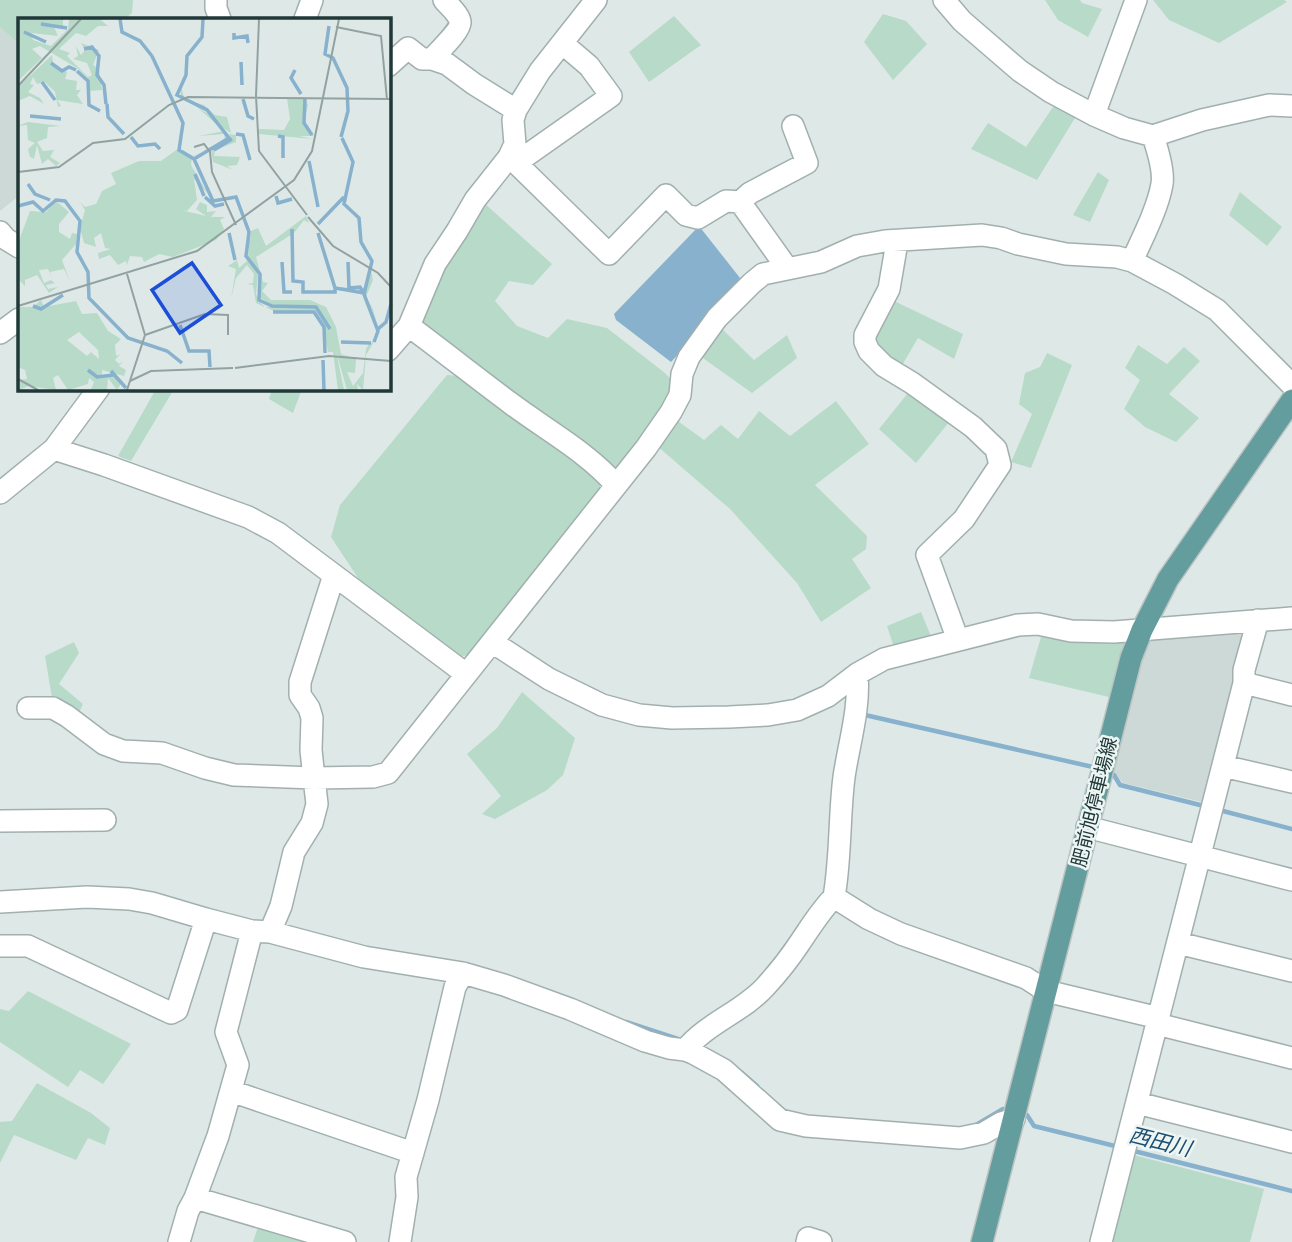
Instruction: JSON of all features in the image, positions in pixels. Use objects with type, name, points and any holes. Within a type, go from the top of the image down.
[{"type":"main road","name":"肥前旭停車場線","points":[[982,1242],[1130,658],[1168,579],[1292,400]]},
{"type":"street","points":[[216,0],[220,18]]},
{"type":"street","points":[[305,18],[312,0]]},
{"type":"street","points":[[432,59],[460,23],[444,0]]},
{"type":"street","points":[[513,160],[513,120],[516,110],[540,71],[596,0]]},
{"type":"street","points":[[944,0],[962,21],[1020,71],[1051,92],[1124,128],[1153,136],[1202,120],[1269,105],[1292,106]]},
{"type":"street","points":[[1094,115],[1136,0]]},
{"type":"street","points":[[390,348],[409,326],[435,264],[475,200],[513,160],[611,96],[589,66],[562,43]]},
{"type":"street","points":[[390,64],[408,48],[422,59],[447,64],[516,110]]},
{"type":"street","points":[[513,160],[609,254],[666,195],[686,215],[698,218],[726,201],[740,202],[750,193],[807,163],[793,126]]},
{"type":"street","points":[[1132,261],[1163,182],[1153,136]]},
{"type":"street","points":[[740,202],[787,268]]},
{"type":"street","points":[[0,232],[18,246]]},
{"type":"street","points":[[28,708],[53,708],[104,744],[123,751],[162,753],[234,775],[314,778],[373,777],[388,774],[646,448],[680,395],[682,373],[689,357],[718,318],[763,274],[821,262],[857,246],[885,241],[982,235],[1066,254],[1117,257],[1132,261],[1217,310],[1292,385]]},
{"type":"street","points":[[897,242],[889,289],[864,342],[884,366],[973,427],[996,449],[1000,465],[964,519],[927,555],[958,640]]},
{"type":"street","points":[[0,333],[18,320]]},
{"type":"street","points":[[409,326],[576,448],[600,467],[616,485]]},
{"type":"street","points":[[0,493],[54,449],[98,390]]},
{"type":"street","points":[[54,449],[248,517],[278,533],[466,674]]},
{"type":"street","points":[[179,1242],[188,1211],[218,1136],[238,1065],[226,1032],[261,932],[281,906],[294,852],[315,814],[317,804],[311,750],[312,718],[300,695],[300,682],[334,575]]},
{"type":"street","points":[[492,642],[549,679],[602,705],[639,715],[672,718],[768,715],[797,710],[828,696],[857,674],[884,659],[1018,625],[1038,624],[1071,631],[1114,632],[1292,618]]},
{"type":"street","points":[[1101,1242],[1258,620]]},
{"type":"street","points":[[685,1050],[694,1039],[764,988],[834,897],[839,872],[844,778],[859,692],[857,674]]},
{"type":"street","points":[[1244,683],[1292,695]]},
{"type":"street","points":[[1223,766],[1292,782]]},
{"type":"street","points":[[0,821],[105,820]]},
{"type":"street","points":[[1087,827],[1292,880]]},
{"type":"street","points":[[0,902],[87,897],[129,899],[364,957],[464,973],[570,1009],[645,1041],[685,1050],[724,1070],[780,1119],[806,1126],[960,1138],[984,1133],[1000,1122],[1014,1119]]},
{"type":"street","points":[[834,897],[869,919],[901,934],[1026,978],[1046,991],[1292,1058]]},
{"type":"street","points":[[0,946],[28,946],[171,1013],[177,1010],[206,919]]},
{"type":"street","points":[[1178,943],[1292,971]]},
{"type":"street","points":[[400,1242],[407,1196],[406,1177],[455,987],[464,973]]},
{"type":"street","points":[[231,1091],[413,1153]]},
{"type":"street","points":[[1137,1103],[1292,1142]]},
{"type":"street","points":[[195,1198],[345,1242]]},
{"type":"street","points":[[807,1242],[808,1238],[821,1242]]},
{"type":"shaded area","points":[[0,27],[18,43],[18,197],[0,211]]},
{"type":"shaded area","points":[[1251,629],[1206,803],[1123,783],[1112,770],[1132,683],[1150,636]]},
{"type":"green space","points":[[0,0],[133,0],[132,13],[126,18],[18,18],[18,43],[0,27]]},
{"type":"green space","points":[[1045,0],[1080,0],[1102,9],[1088,37],[1058,20]]},
{"type":"green space","points":[[1153,0],[1287,2],[1219,43],[1169,20]]},
{"type":"green space","points":[[883,14],[906,21],[927,44],[893,80],[864,42]]},
{"type":"green space","points":[[674,16],[701,45],[649,82],[629,52]]},
{"type":"green space","points":[[1055,104],[1078,113],[1037,180],[971,149],[988,123],[1026,147]]},
{"type":"green space","points":[[1098,172],[1109,180],[1090,222],[1073,215]]},
{"type":"green space","points":[[1240,192],[1282,227],[1267,246],[1229,215]]},
{"type":"green space","points":[[483,202],[552,264],[533,285],[509,281],[495,301],[517,326],[548,338],[567,319],[607,328],[673,382],[664,410],[617,471],[418,326],[442,267]]},
{"type":"green space","points":[[892,300],[963,334],[954,359],[918,338],[901,367],[876,350],[872,337]]},
{"type":"green space","points":[[720,327],[754,360],[787,335],[797,358],[752,393],[700,356]]},
{"type":"green space","points":[[1138,345],[1167,364],[1184,347],[1200,361],[1169,394],[1199,418],[1176,442],[1145,427],[1124,409],[1140,380],[1125,368]]},
{"type":"green space","points":[[1047,353],[1072,365],[1031,468],[1011,462],[1032,414],[1019,404],[1025,373],[1040,367]]},
{"type":"green space","points":[[447,375],[461,376],[599,478],[601,494],[471,654],[456,658],[360,581],[331,537],[340,505]]},
{"type":"green space","points":[[912,388],[954,416],[916,463],[879,429]]},
{"type":"green space","points":[[155,390],[173,390],[131,461],[118,456]]},
{"type":"green space","points":[[272,390],[302,390],[293,413],[269,399]]},
{"type":"green space","points":[[836,401],[869,444],[815,485],[867,536],[866,549],[852,559],[871,588],[821,622],[797,583],[730,509],[656,445],[675,419],[704,440],[721,425],[738,439],[759,411],[790,436]]},
{"type":"green space","points":[[921,612],[932,639],[894,647],[887,626]]},
{"type":"green space","points":[[1043,630],[1126,638],[1130,642],[1113,698],[1029,678]]},
{"type":"green space","points":[[74,642],[79,653],[59,684],[83,704],[78,715],[53,704],[45,656]]},
{"type":"green space","points":[[522,692],[575,738],[563,775],[547,790],[495,819],[482,814],[501,796],[467,754],[497,728]]},
{"type":"green space","points":[[28,991],[131,1044],[103,1084],[80,1070],[68,1087],[0,1042],[0,1009],[9,1011]]},
{"type":"green space","points":[[37,1083],[91,1113],[110,1128],[105,1145],[88,1138],[76,1160],[14,1135],[0,1163],[0,1122],[12,1121]]},
{"type":"green space","points":[[1130,1154],[1264,1189],[1250,1242],[1107,1242]]},
{"type":"green space","points":[[260,1221],[321,1242],[253,1242]]},
{"type":"water","points":[[699,226],[744,283],[671,362],[616,320],[614,314]]},
{"type":"waterway","points":[[865,715],[1093,767]]},
{"type":"waterway","points":[[1114,775],[1120,785],[1204,806]]},
{"type":"waterway","points":[[1219,810],[1292,829]]},
{"type":"waterway","points":[[626,1022],[681,1040]]},
{"type":"waterway","points":[[742,1073],[757,1086]]},
{"type":"waterway","points":[[976,1125],[1003,1109]]},
{"type":"waterway","name":"西田川","points":[[1027,1115],[1034,1126],[1119,1147]]},
{"type":"waterway","name":"西田川","points":[[1130,1150],[1292,1191]]}]
